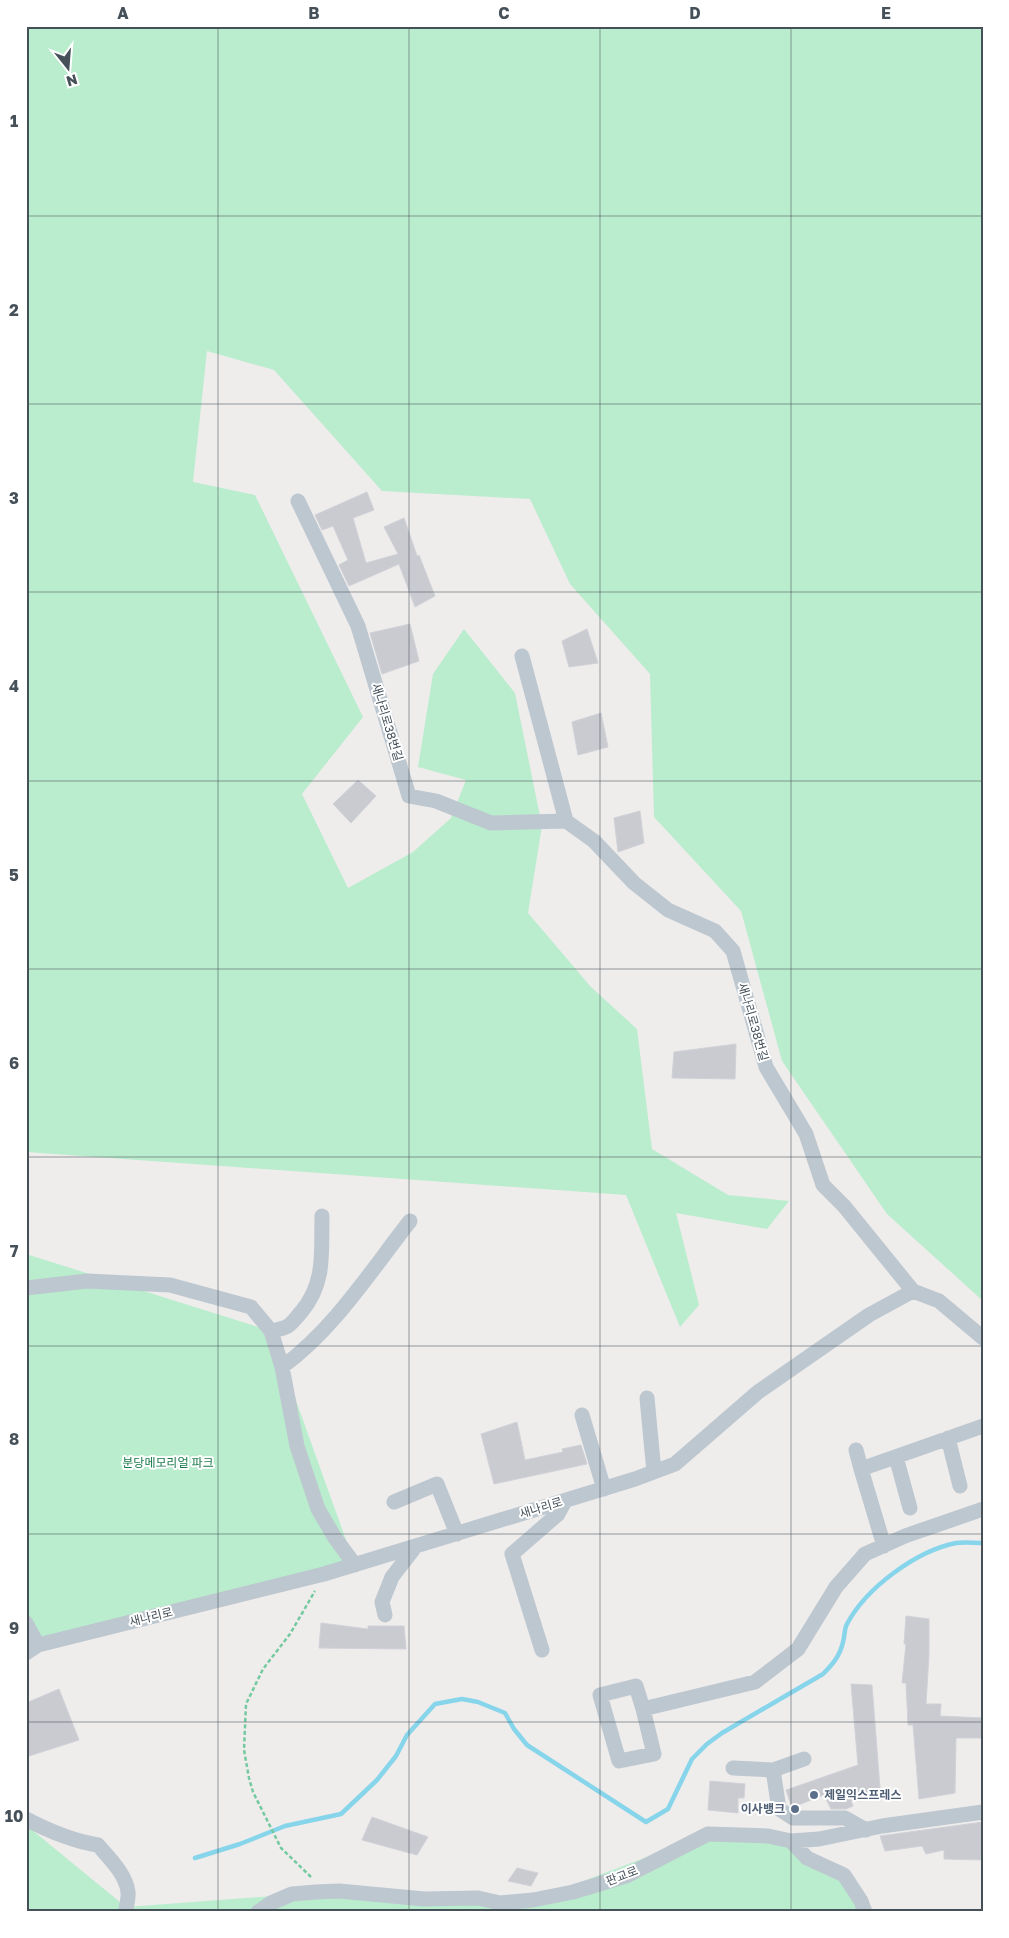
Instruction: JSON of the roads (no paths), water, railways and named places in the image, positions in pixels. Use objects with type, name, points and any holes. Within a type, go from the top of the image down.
[{"type":"street","name":"새나리로38번길","points":[[298,501],[358,626],[410,796],[436,801],[491,823],[566,821],[594,841],[634,883],[668,910],[715,931],[733,951],[766,1067],[806,1134],[823,1185],[844,1206],[912,1291]]},
{"type":"street","points":[[522,656],[566,821]]},
{"type":"street","points":[[271,1331],[287,1328],[310,1301],[320,1280],[322,1216]]},
{"type":"street","points":[[282,1367],[296,1357],[328,1325],[410,1221]]},
{"type":"street","points":[[26,1288],[87,1281],[170,1285],[252,1307],[271,1331],[282,1367],[296,1446],[318,1509],[334,1538],[355,1565]]},
{"type":"street","points":[[912,1291],[939,1301],[983,1338]]},
{"type":"street","name":"새나리로","points":[[32,1649],[324,1574],[604,1489],[675,1464],[758,1392],[869,1315],[912,1291]]},
{"type":"street","points":[[647,1398],[654,1472]]},
{"type":"street","points":[[582,1415],[604,1489]]},
{"type":"street","points":[[861,1469],[983,1426]]},
{"type":"street","points":[[948,1438],[960,1486]]},
{"type":"street","points":[[856,1450],[884,1546]]},
{"type":"street","points":[[896,1457],[910,1508]]},
{"type":"street","points":[[394,1502],[437,1484],[457,1534]]},
{"type":"street","points":[[542,1650],[512,1554],[558,1514],[565,1501]]},
{"type":"street","points":[[643,1709],[755,1682],[798,1649],[836,1587],[865,1554],[904,1536],[983,1509]]},
{"type":"street","points":[[385,1615],[382,1602],[392,1578],[416,1546]]},
{"type":"street","points":[[26,1623],[32,1649]]},
{"type":"street","points":[[636,1686],[643,1709],[654,1754],[619,1761],[600,1695],[636,1686]]},
{"type":"street","points":[[733,1768],[773,1770],[804,1759]]},
{"type":"street","points":[[773,1770],[779,1809],[793,1818],[845,1818],[866,1830]]},
{"type":"street","name":"판교로","points":[[258,1912],[271,1903],[292,1894],[326,1892],[424,1899],[478,1898],[500,1903],[530,1906],[626,1876],[708,1834],[752,1835],[791,1841],[818,1839],[882,1826],[983,1812]]},
{"type":"street","points":[[26,1819],[50,1831],[98,1845],[117,1868],[126,1884],[128,1894],[126,1909]]},
{"type":"street","points":[[791,1841],[808,1858],[844,1874],[865,1912]]},
{"type":"waterway","points":[[195,1858],[240,1844],[285,1826],[341,1814],[377,1780],[396,1756],[407,1735],[435,1704],[462,1699],[478,1702],[505,1713],[514,1729],[527,1745],[646,1822],[668,1809],[692,1759],[707,1744],[722,1733],[823,1674],[838,1656],[844,1640],[846,1626],[855,1611],[879,1585],[909,1563],[941,1547],[956,1543],[983,1543]]},
{"type":"place","name":"제일익스프레스","points":[[814,1795]]},
{"type":"place","name":"이사뱅크","points":[[795,1809]]},
{"type":"park label","name":"분당메모리얼 파크","points":[[168,1463]]}]
